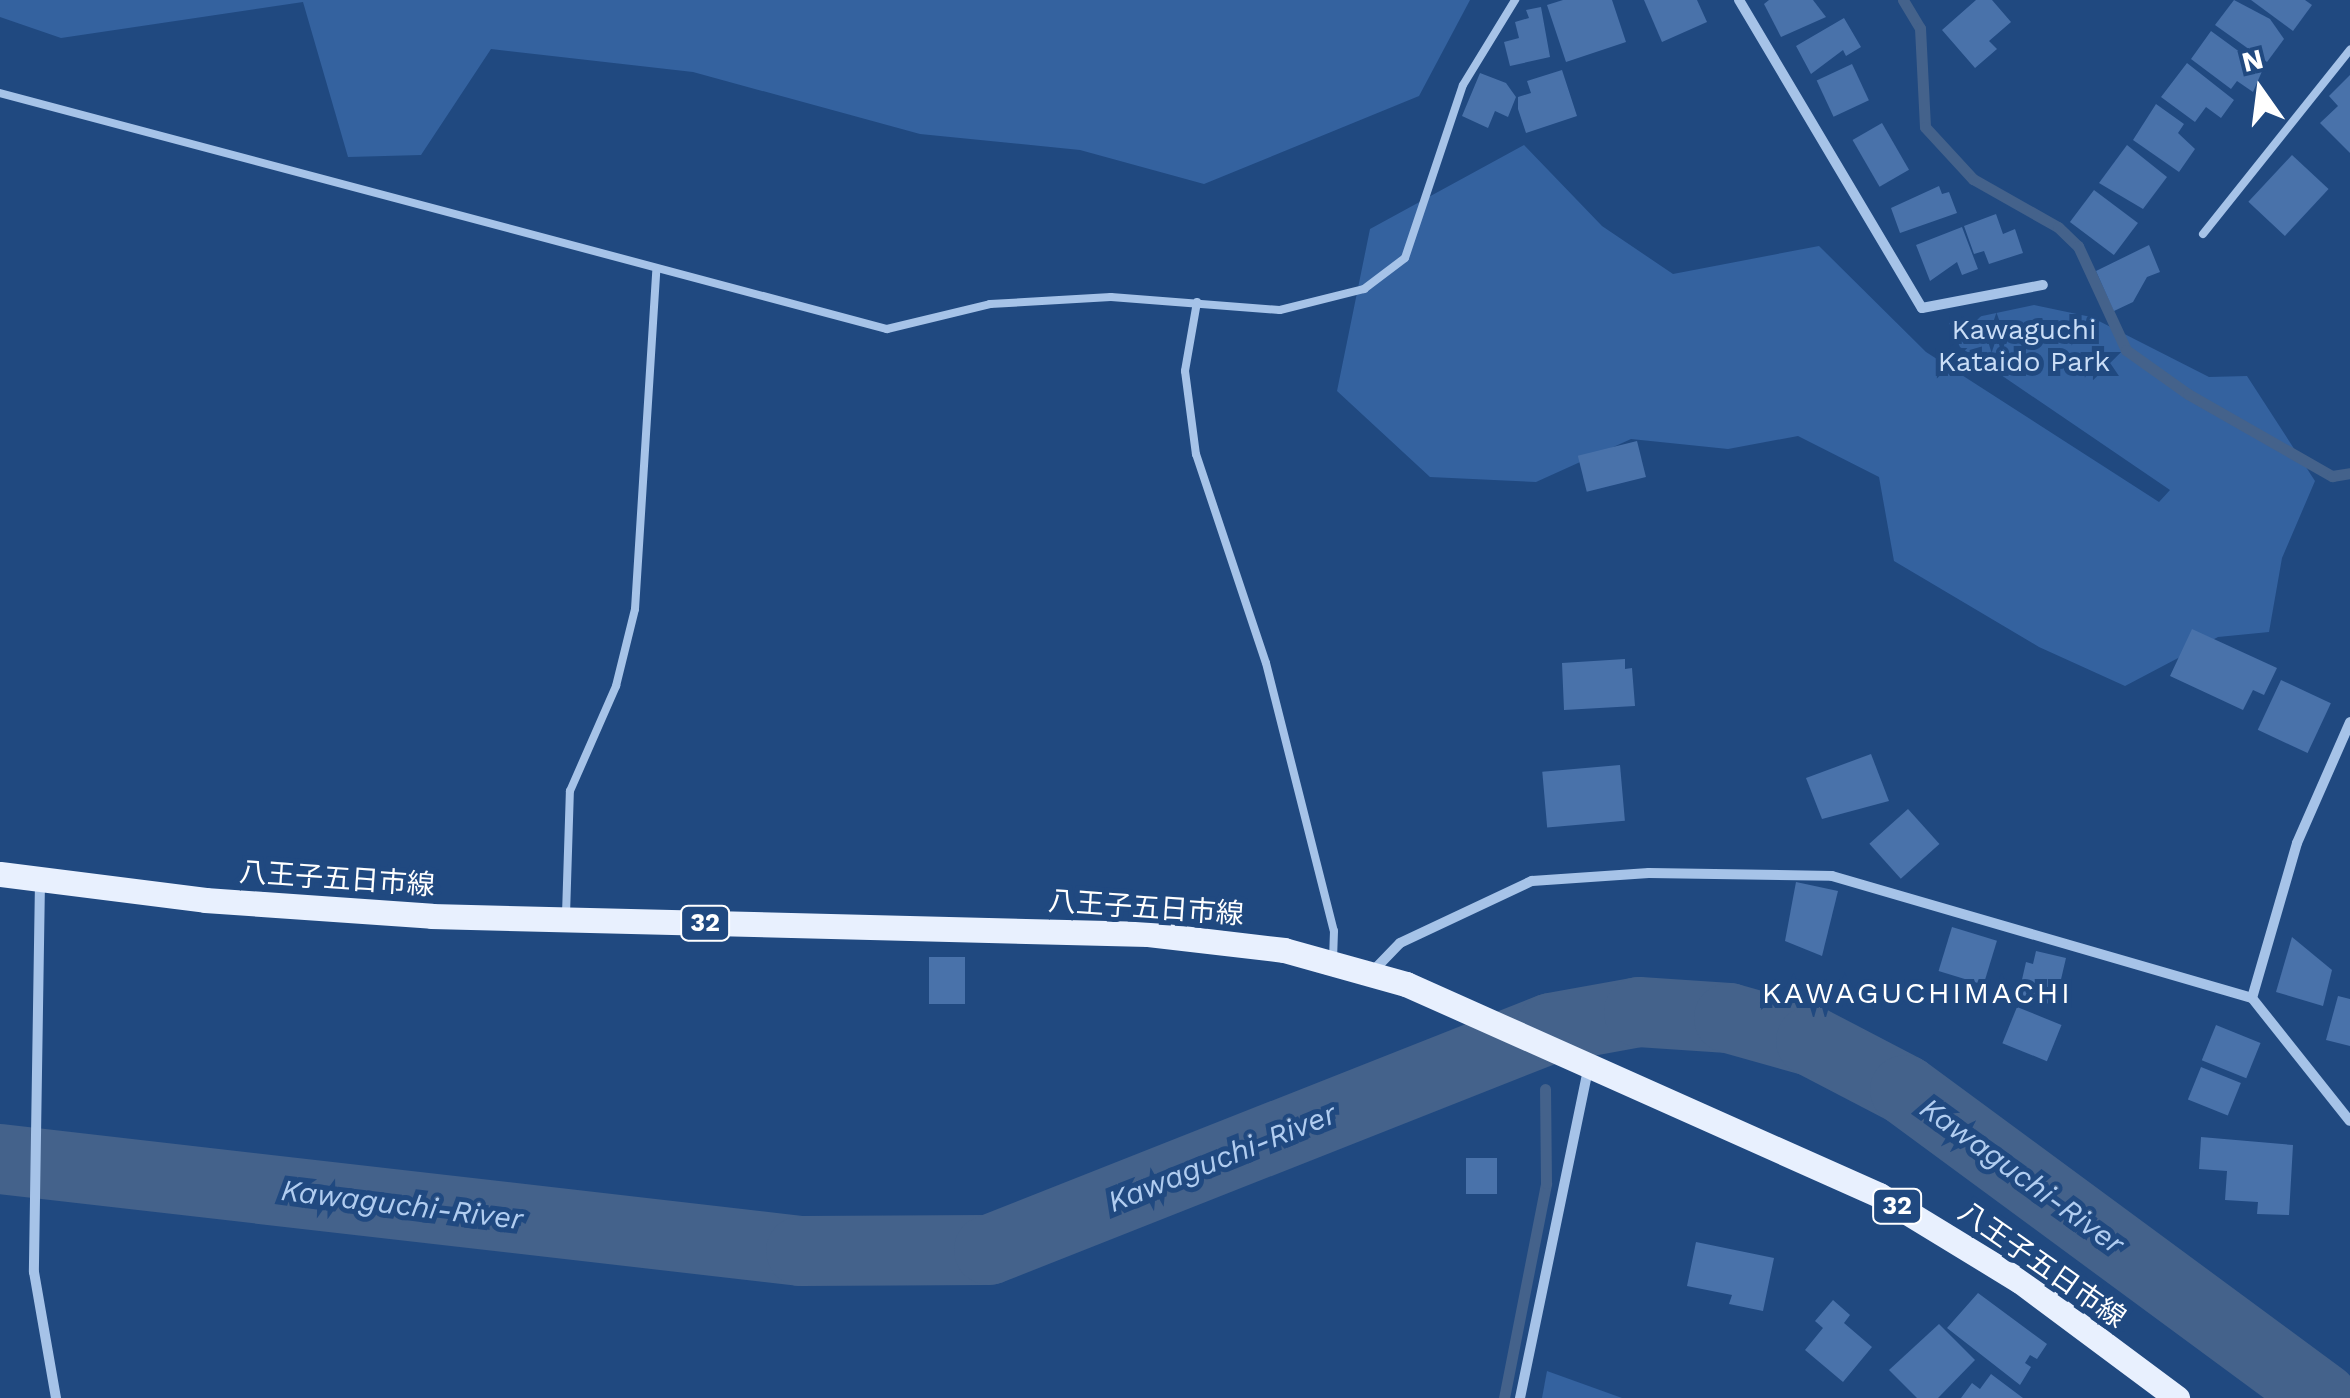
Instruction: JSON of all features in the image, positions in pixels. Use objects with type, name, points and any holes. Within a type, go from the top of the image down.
[{"type":"main road","name":"八王子五日市線","points":[[0,874],[291,907],[566,920],[1148,934],[1333,962],[1406,984],[1794,1153],[1912,1214],[2020,1281],[2176,1398]]},
{"type":"street","points":[[1739,0],[1922,308],[2044,286]]},
{"type":"street","points":[[2252,998],[2297,843],[2350,722]]},
{"type":"street","points":[[1372,972],[1400,943],[1532,881],[1648,873],[1832,876],[2252,998],[2350,1121]]},
{"type":"street","points":[[40,880],[34,1272],[56,1398]]},
{"type":"street","points":[[1520,1398],[1589,1064]]},
{"type":"lane","points":[[0,93],[656,272],[887,329],[990,304],[1111,297],[1280,310],[1364,289],[1405,258],[1464,84],[1516,0]]},
{"type":"lane","points":[[2203,234],[2350,50]]},
{"type":"lane","points":[[566,920],[570,791],[616,686],[635,609],[656,272]]},
{"type":"lane","points":[[1197,302],[1186,371],[1193,439],[1266,663],[1334,930],[1333,962]]},
{"type":"green space","points":[[0,0],[1470,0],[1419,96],[1204,184],[1080,150],[920,134],[693,72],[491,49],[421,155],[348,157],[303,2],[61,38],[0,17]]},
{"type":"green space","name":"Kawaguchi Kataido Park","points":[[1524,145],[1602,226],[1673,274],[1819,246],[1926,352],[2159,502],[2170,490],[1960,347],[1949,323],[2034,305],[2091,317],[2209,377],[2247,376],[2315,481],[2282,558],[2269,632],[2218,637],[2125,686],[2039,647],[1894,561],[1879,477],[1798,436],[1728,449],[1631,439],[1536,482],[1430,477],[1337,391],[1370,229]]},
{"type":"green space","points":[[1547,1371],[1622,1398],[1542,1398]]},
{"type":"building","points":[[1563,0],[1612,0],[1626,42],[1566,62],[1547,5]]},
{"type":"building","points":[[1644,0],[1697,0],[1707,22],[1662,42]]},
{"type":"building","points":[[1769,0],[1813,0],[1826,17],[1781,37],[1764,4]]},
{"type":"building","points":[[1976,0],[1992,0],[2011,22],[1989,41],[1997,49],[1975,68],[1942,30]]},
{"type":"building","points":[[2234,0],[2270,19],[2284,39],[2267,62],[2215,25]]},
{"type":"building","points":[[2251,0],[2305,0],[2312,5],[2293,31]]},
{"type":"building","points":[[1541,7],[1550,57],[1510,66],[1504,42],[1519,38],[1515,22],[1529,18],[1526,10]]},
{"type":"building","points":[[1844,18],[1861,47],[1846,56],[1843,50],[1811,74],[1796,46]]},
{"type":"building","points":[[2211,31],[2263,69],[2253,92],[2237,81],[2231,89],[2191,59]]},
{"type":"building","points":[[2187,63],[2234,100],[2221,118],[2206,107],[2195,122],[2161,97]]},
{"type":"building","points":[[1852,64],[1869,100],[1834,117],[1817,80]]},
{"type":"building","points":[[1562,70],[1577,116],[1526,133],[1518,97],[1531,93],[1527,81]]},
{"type":"building","points":[[1480,73],[1506,83],[1516,97],[1508,117],[1495,111],[1488,128],[1462,116]]},
{"type":"building","points":[[2350,75],[2350,153],[2320,123],[2338,106],[2329,96]]},
{"type":"building","points":[[2156,104],[2184,124],[2178,133],[2195,149],[2179,172],[2133,140]]},
{"type":"building","points":[[1882,123],[1909,170],[1880,187],[1853,140]]},
{"type":"building","points":[[2127,145],[2167,177],[2143,209],[2099,183]]},
{"type":"building","points":[[2292,155],[2329,189],[2285,236],[2248,202]]},
{"type":"building","points":[[1939,186],[1942,194],[1949,192],[1957,213],[1900,233],[1891,208]]},
{"type":"building","points":[[2094,190],[2138,223],[2114,255],[2070,222]]},
{"type":"building","points":[[1996,214],[2003,234],[2015,229],[2023,253],[1989,264],[1984,251],[1974,254],[1964,226]]},
{"type":"building","points":[[1962,227],[1978,269],[1962,275],[1957,262],[1930,281],[1916,245]]},
{"type":"building","points":[[2149,245],[2160,272],[2147,277],[2133,302],[2114,311],[2096,271]]},
{"type":"building","points":[[1637,441],[1646,477],[1587,492],[1578,456]]},
{"type":"building","points":[[2192,629],[2277,668],[2264,695],[2253,690],[2243,710],[2170,676]]},
{"type":"building","points":[[1625,659],[1625,669],[1632,668],[1635,706],[1564,710],[1562,663]]},
{"type":"building","points":[[2281,680],[2331,703],[2308,753],[2258,730]]},
{"type":"building","points":[[1871,754],[1889,801],[1822,819],[1806,778]]},
{"type":"building","points":[[1620,765],[1625,821],[1547,828],[1542,772]]},
{"type":"building","points":[[1908,809],[1939,844],[1901,879],[1869,844]]},
{"type":"building","points":[[1796,882],[1838,891],[1822,956],[1785,941]]},
{"type":"building","points":[[1952,927],[1997,941],[1983,985],[1939,971]]},
{"type":"building","points":[[2292,937],[2332,970],[2323,1006],[2276,992]]},
{"type":"building","points":[[2036,951],[2066,958],[2055,1005],[2018,997],[2026,962],[2033,964]]},
{"type":"building","points":[[929,957],[965,957],[965,1004],[929,1004]]},
{"type":"building","points":[[2338,996],[2350,999],[2350,1046],[2326,1040]]},
{"type":"building","points":[[2017,1007],[2062,1025],[2047,1061],[2002,1043]]},
{"type":"building","points":[[2216,1025],[2261,1043],[2246,1078],[2202,1060]]},
{"type":"building","points":[[2201,1067],[2241,1083],[2228,1116],[2188,1099]]},
{"type":"building","points":[[2201,1137],[2293,1145],[2289,1215],[2257,1214],[2258,1202],[2225,1200],[2227,1171],[2199,1169]]},
{"type":"building","points":[[1466,1158],[1497,1158],[1497,1194],[1466,1194]]},
{"type":"building","points":[[1696,1242],[1774,1258],[1763,1311],[1729,1304],[1732,1295],[1687,1286]]},
{"type":"building","points":[[1978,1293],[2047,1344],[2037,1359],[2030,1355],[2025,1363],[2031,1367],[2020,1385],[1947,1328]]},
{"type":"building","points":[[1833,1300],[1850,1315],[1844,1323],[1872,1347],[1843,1382],[1805,1350],[1823,1328],[1815,1321]]},
{"type":"building","points":[[1939,1324],[1975,1360],[1938,1398],[1917,1398],[1889,1370]]},
{"type":"building","points":[[1991,1374],[2023,1398],[1961,1398],[1972,1383],[1980,1389]]},
{"type":"waterway","points":[[1903,0],[1920,28],[1925,127],[1973,179],[2058,227],[2078,246],[2126,350],[2188,394],[2332,476],[2350,473]]},
{"type":"waterway","name":"Kawaguchi-River","points":[[0,1159],[801,1251],[989,1250],[1551,1028],[1639,1012],[1729,1018],[1811,1041],[1905,1090],[2323,1398]]},
{"type":"waterway","points":[[1504,1398],[1546,1183],[1545,1089]]},
{"type":"district","name":"KAWAGUCHIMACHI","points":[[1917,993]]}]
